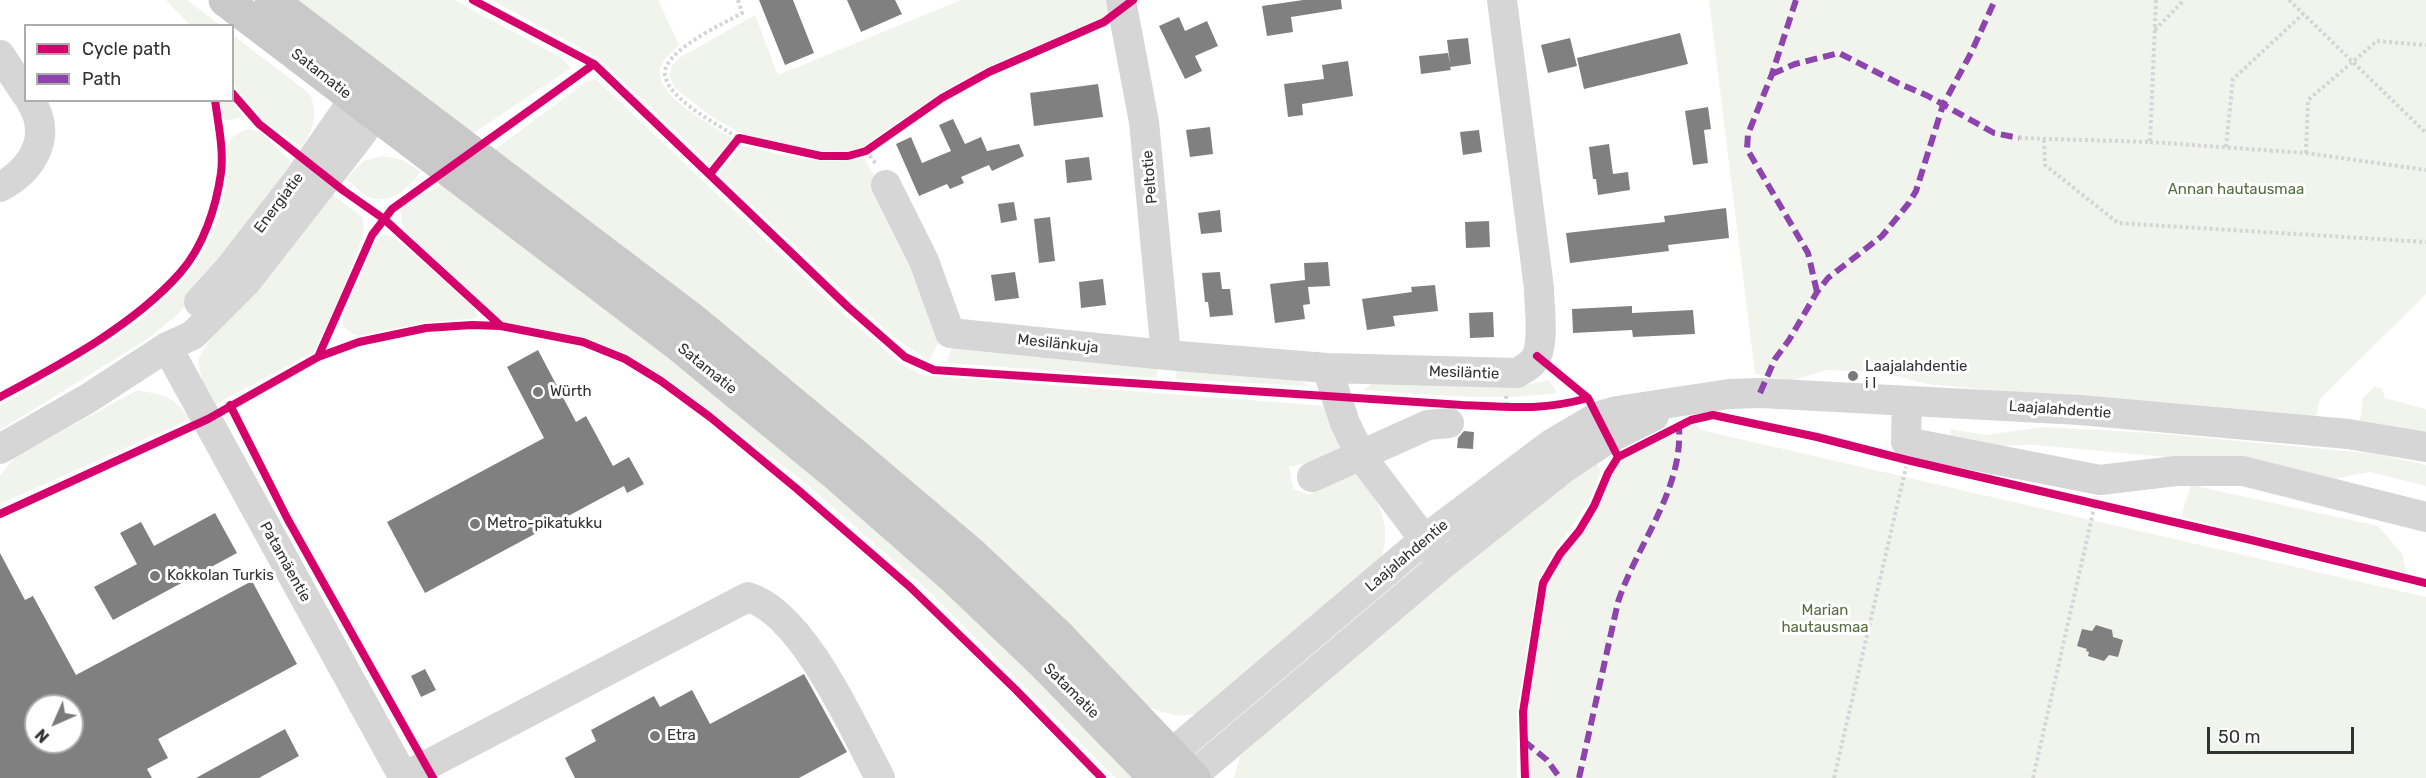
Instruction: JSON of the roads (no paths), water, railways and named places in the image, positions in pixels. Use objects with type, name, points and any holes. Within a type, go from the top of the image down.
[{"type":"main road","name":"Satamatie","points":[[225,0],[676,343],[839,477],[954,578],[1043,663],[1178,774]]},
{"type":"main road","name":"Satamatie","points":[[271,0],[693,320],[972,554],[1060,637],[1178,774]]},
{"type":"street","name":"Peltotie","points":[[1121,0],[1144,122],[1166,355]]},
{"type":"street","name":"Mesiläntie","points":[[1327,368],[1517,373],[1530,366],[1537,356],[1540,333],[1539,288],[1502,0]]},
{"type":"street","points":[[0,54],[24,91]]},
{"type":"street","name":"Energiatie","points":[[0,449],[87,399],[167,346],[193,335],[246,282],[383,84]]},
{"type":"street","points":[[0,187],[10,182],[22,171],[33,157],[39,143],[41,126],[31,102]]},
{"type":"street","name":"Mesilänkuja","points":[[886,185],[924,261],[950,333],[1166,355],[1327,368]]},
{"type":"street","name":"Patamäentie","points":[[167,346],[404,778]]},
{"type":"street","points":[[1327,368],[1345,423],[1361,456],[1443,564]]},
{"type":"street","name":"Laajalahdentie","points":[[1178,774],[1425,539],[1551,445],[1599,416],[1617,411],[1729,394],[1760,393],[2080,410],[2348,434],[2426,447]]},
{"type":"street","name":"Laajalahdentie","points":[[1178,774],[1564,468],[1609,438],[1692,399]]},
{"type":"street","points":[[1907,401],[1906,442],[2100,480],[2176,471],[2243,471],[2426,517]]},
{"type":"street","points":[[1312,477],[1428,424],[1449,423]]},
{"type":"street","points":[[404,778],[748,597],[759,600],[770,607],[801,637],[811,651],[880,778]]},
{"type":"place","name":"Laajalahdentie i I","points":[[1853,376]]},
{"type":"place","name":"Würth","points":[[538,392]]},
{"type":"place","name":"Metro-pikatukku","points":[[475,524]]},
{"type":"place","name":"Kokkolan Turkis","points":[[155,576]]},
{"type":"place","name":"Etra","points":[[655,736]]},
{"type":"park label","name":"Annan hautausmaa","points":[[2236,190]]},
{"type":"park label","name":"Marian hautausmaa","points":[[1825,620]]}]
